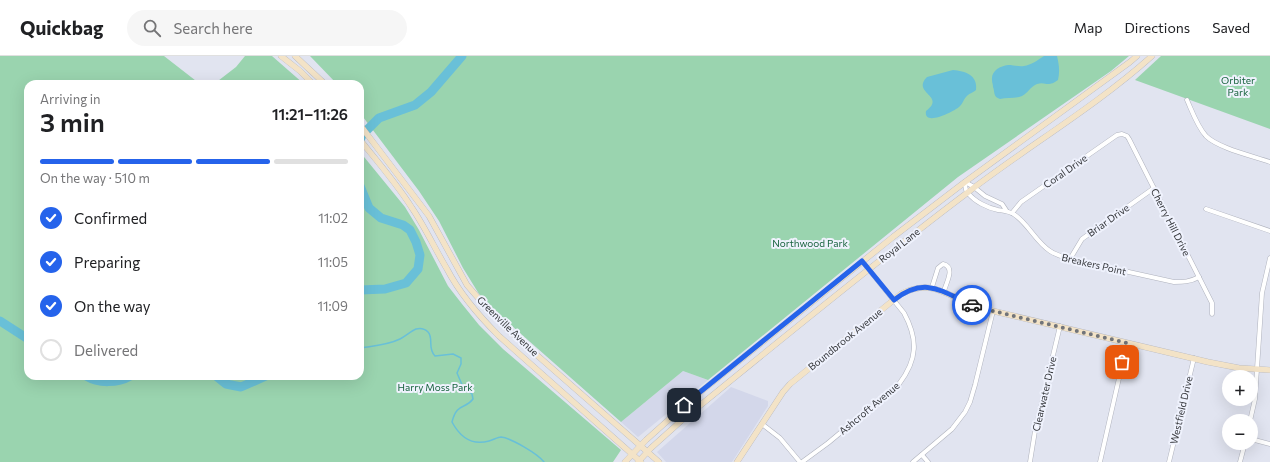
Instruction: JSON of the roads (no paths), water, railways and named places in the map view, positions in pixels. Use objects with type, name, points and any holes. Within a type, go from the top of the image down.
[{"type":"main road","points":[[281,56],[309,80]]},
{"type":"main road","points":[[296,56],[321,80]]},
{"type":"main road","name":"Royal Lane","points":[[625,462],[640,445],[693,398],[862,261],[965,182],[1137,56]]},
{"type":"main road","name":"Royal Lane","points":[[640,461],[647,452],[666,434],[869,269],[974,187],[1108,93],[1152,56]]},
{"type":"main road","points":[[300,71],[305,64]]},
{"type":"main road","name":"Greenville Avenue","points":[[364,130],[429,216],[467,285],[496,318],[659,462]]},
{"type":"main road","name":"Greenville Avenue","points":[[364,145],[412,207],[447,270],[481,317],[495,332],[640,461]]},
{"type":"main road","name":"Boundbrook Avenue","points":[[737,462],[790,384],[894,300],[909,290],[924,287],[932,287],[944,291],[975,306],[993,311],[1194,358],[1239,368],[1257,370]]},
{"type":"main road","name":"Boundbrook Avenue","points":[[1258,370],[1270,370]]},
{"type":"main road","points":[[557,387],[565,379]]},
{"type":"street","points":[[1187,100],[1206,136],[1220,144],[1270,162]]},
{"type":"street","name":"Cherry Hill Drive","points":[[1122,134],[1127,136],[1129,139],[1199,277],[1212,303],[1212,314]]},
{"type":"street","name":"Coral Drive","points":[[1012,214],[1021,202],[1117,135],[1122,134]]},
{"type":"street","name":"Breakers Point","points":[[965,182],[985,196],[1002,204],[1006,210],[1024,222],[1037,240],[1049,251],[1070,259],[1174,282],[1192,281],[1199,277]]},
{"type":"street","points":[[965,182],[967,193]]},
{"type":"street","name":"Briar Drive","points":[[1070,259],[1082,238],[1154,188]]},
{"type":"street","name":"Breakers Point","points":[[967,193],[986,206],[1006,210]]},
{"type":"street","points":[[1206,209],[1270,231]]},
{"type":"street","points":[[1257,370],[1262,293],[1270,258]]},
{"type":"street","name":"Ashcroft Avenue","points":[[801,462],[828,443],[898,384],[911,365],[913,355],[912,328],[904,313],[862,261]]},
{"type":"street","points":[[932,287],[938,268],[943,264],[946,265],[950,271],[944,291]]},
{"type":"street","points":[[913,462],[952,429],[965,412],[976,385],[993,311]]},
{"type":"street","name":"Clearwater Drive","points":[[1030,462],[1035,431],[1060,326]]},
{"type":"street","points":[[1100,462],[1127,343]]},
{"type":"street","name":"Westfield Drive","points":[[1169,462],[1194,358]]},
{"type":"street","points":[[762,424],[780,438],[801,462]]},
{"type":"street","points":[[1258,441],[1270,444]]},
{"type":"street","points":[[1240,462],[1243,450]]},
{"type":"street","points":[[922,455],[928,462]]},
{"type":"water","points":[[1044,56],[1057,56],[1059,68],[1058,80],[1051,84],[1037,84],[1020,97],[1000,99],[996,97],[992,77],[997,70],[1002,66],[1008,65],[1027,65]]},
{"type":"water","points":[[953,70],[962,71],[973,77],[976,90],[967,96],[956,109],[939,117],[929,118],[926,116],[926,111],[933,102],[923,87],[923,82],[927,77]]},
{"type":"waterway","points":[[364,133],[379,118],[415,105],[431,92],[462,56]]},
{"type":"waterway","points":[[364,196],[369,208],[381,218],[403,225],[410,230],[420,255],[418,269],[406,283],[385,289],[364,290]]},
{"type":"waterway","points":[[0,321],[24,336]]},
{"type":"waterway","points":[[364,347],[391,343],[416,329],[427,331],[430,334],[431,350],[435,356],[453,354],[461,358],[461,364],[457,373],[463,387],[472,394],[473,399],[456,412],[452,422],[462,436],[471,441],[477,442],[489,441],[500,437],[505,438],[517,443],[544,462]]},
{"type":"waterway","points":[[97,380],[108,382],[120,380]]},
{"type":"waterway","points":[[221,380],[226,384],[241,387],[257,380]]},
{"type":"park label","name":"Orbiter Park","points":[[1238,86]]},
{"type":"park label","name":"Northwood Park","points":[[810,243]]},
{"type":"park label","name":"Harry Moss Park","points":[[435,387]]}]
